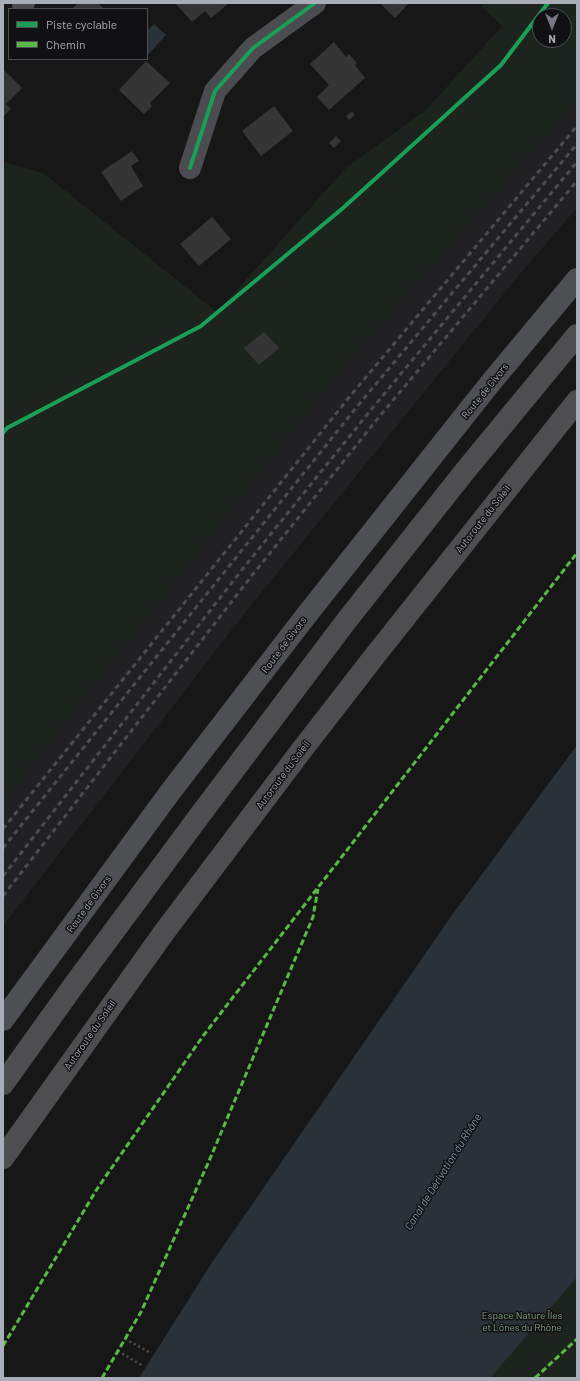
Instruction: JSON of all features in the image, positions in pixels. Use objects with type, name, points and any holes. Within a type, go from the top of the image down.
[{"type":"highway","points":[[3,1084],[190,828],[347,620],[465,471],[577,335]]},
{"type":"highway","name":"Autoroute du Soleil","points":[[3,1158],[165,931],[301,751],[577,402]]},
{"type":"main road","name":"Route de Givors","points":[[3,1020],[171,791],[305,617],[478,398],[577,279]]},
{"type":"street","points":[[190,168],[215,91],[253,48],[315,3]]},
{"type":"path","points":[[126,1339],[151,1353]]},
{"type":"path","points":[[118,1351],[144,1366]]},
{"type":"shaded area","points":[[577,100],[577,208],[524,269],[244,614],[3,926],[3,802],[335,377]]},
{"type":"green space","points":[[485,3],[577,3],[577,100],[335,377],[3,802],[3,162],[43,173],[217,312],[346,168],[426,110],[502,26],[482,7]]},
{"type":"green space","name":"Espace Nature Îles et Lônes du Rhône","points":[[577,1159],[577,1378],[409,1378]]},
{"type":"water","points":[[154,24],[166,35],[148,55],[148,30]]},
{"type":"water","name":"Canal de Dérivation du Rhône","points":[[577,745],[577,1277],[490,1378],[139,1378],[213,1261],[452,915]]},
{"type":"building","points":[[78,3],[98,3],[103,8],[73,8]]},
{"type":"building","points":[[175,3],[229,3],[211,18],[205,11],[192,22]]},
{"type":"building","points":[[380,3],[409,3],[395,18]]},
{"type":"building","points":[[334,42],[346,57],[349,54],[357,63],[355,65],[365,78],[329,110],[317,97],[329,85],[310,64]]},
{"type":"building","points":[[146,61],[170,83],[150,103],[152,106],[144,114],[119,90]]},
{"type":"building","points":[[3,69],[22,88],[6,104],[11,109],[3,117]]},
{"type":"building","points":[[274,106],[293,131],[261,156],[242,131]]},
{"type":"building","points":[[352,111],[355,115],[349,120],[346,116]]},
{"type":"building","points":[[336,136],[341,141],[334,148],[329,143]]},
{"type":"building","points":[[132,151],[139,161],[131,166],[143,186],[121,201],[101,172]]},
{"type":"building","points":[[212,217],[231,239],[199,266],[180,244]]},
{"type":"building","points":[[264,332],[279,348],[259,365],[244,348]]},
{"type":"railway","points":[[3,829],[351,395],[577,126]]},
{"type":"railway","points":[[3,848],[360,403],[577,144]]},
{"type":"railway","points":[[3,876],[241,571],[370,411],[577,162]]},
{"type":"railway","points":[[3,896],[250,578],[379,417],[577,181]]},
{"type":"marked path","points":[[3,1346],[97,1189],[203,1036],[577,553]]},
{"type":"marked path","points":[[102,1378],[141,1312],[209,1161],[313,917],[318,889]]},
{"type":"marked path","points":[[535,1378],[577,1339]]},
{"type":"cycle path","points":[[190,168],[215,91],[253,48],[315,3]]},
{"type":"cycle path","points":[[3,433],[7,428],[201,326],[343,208],[501,65],[548,3]]}]
